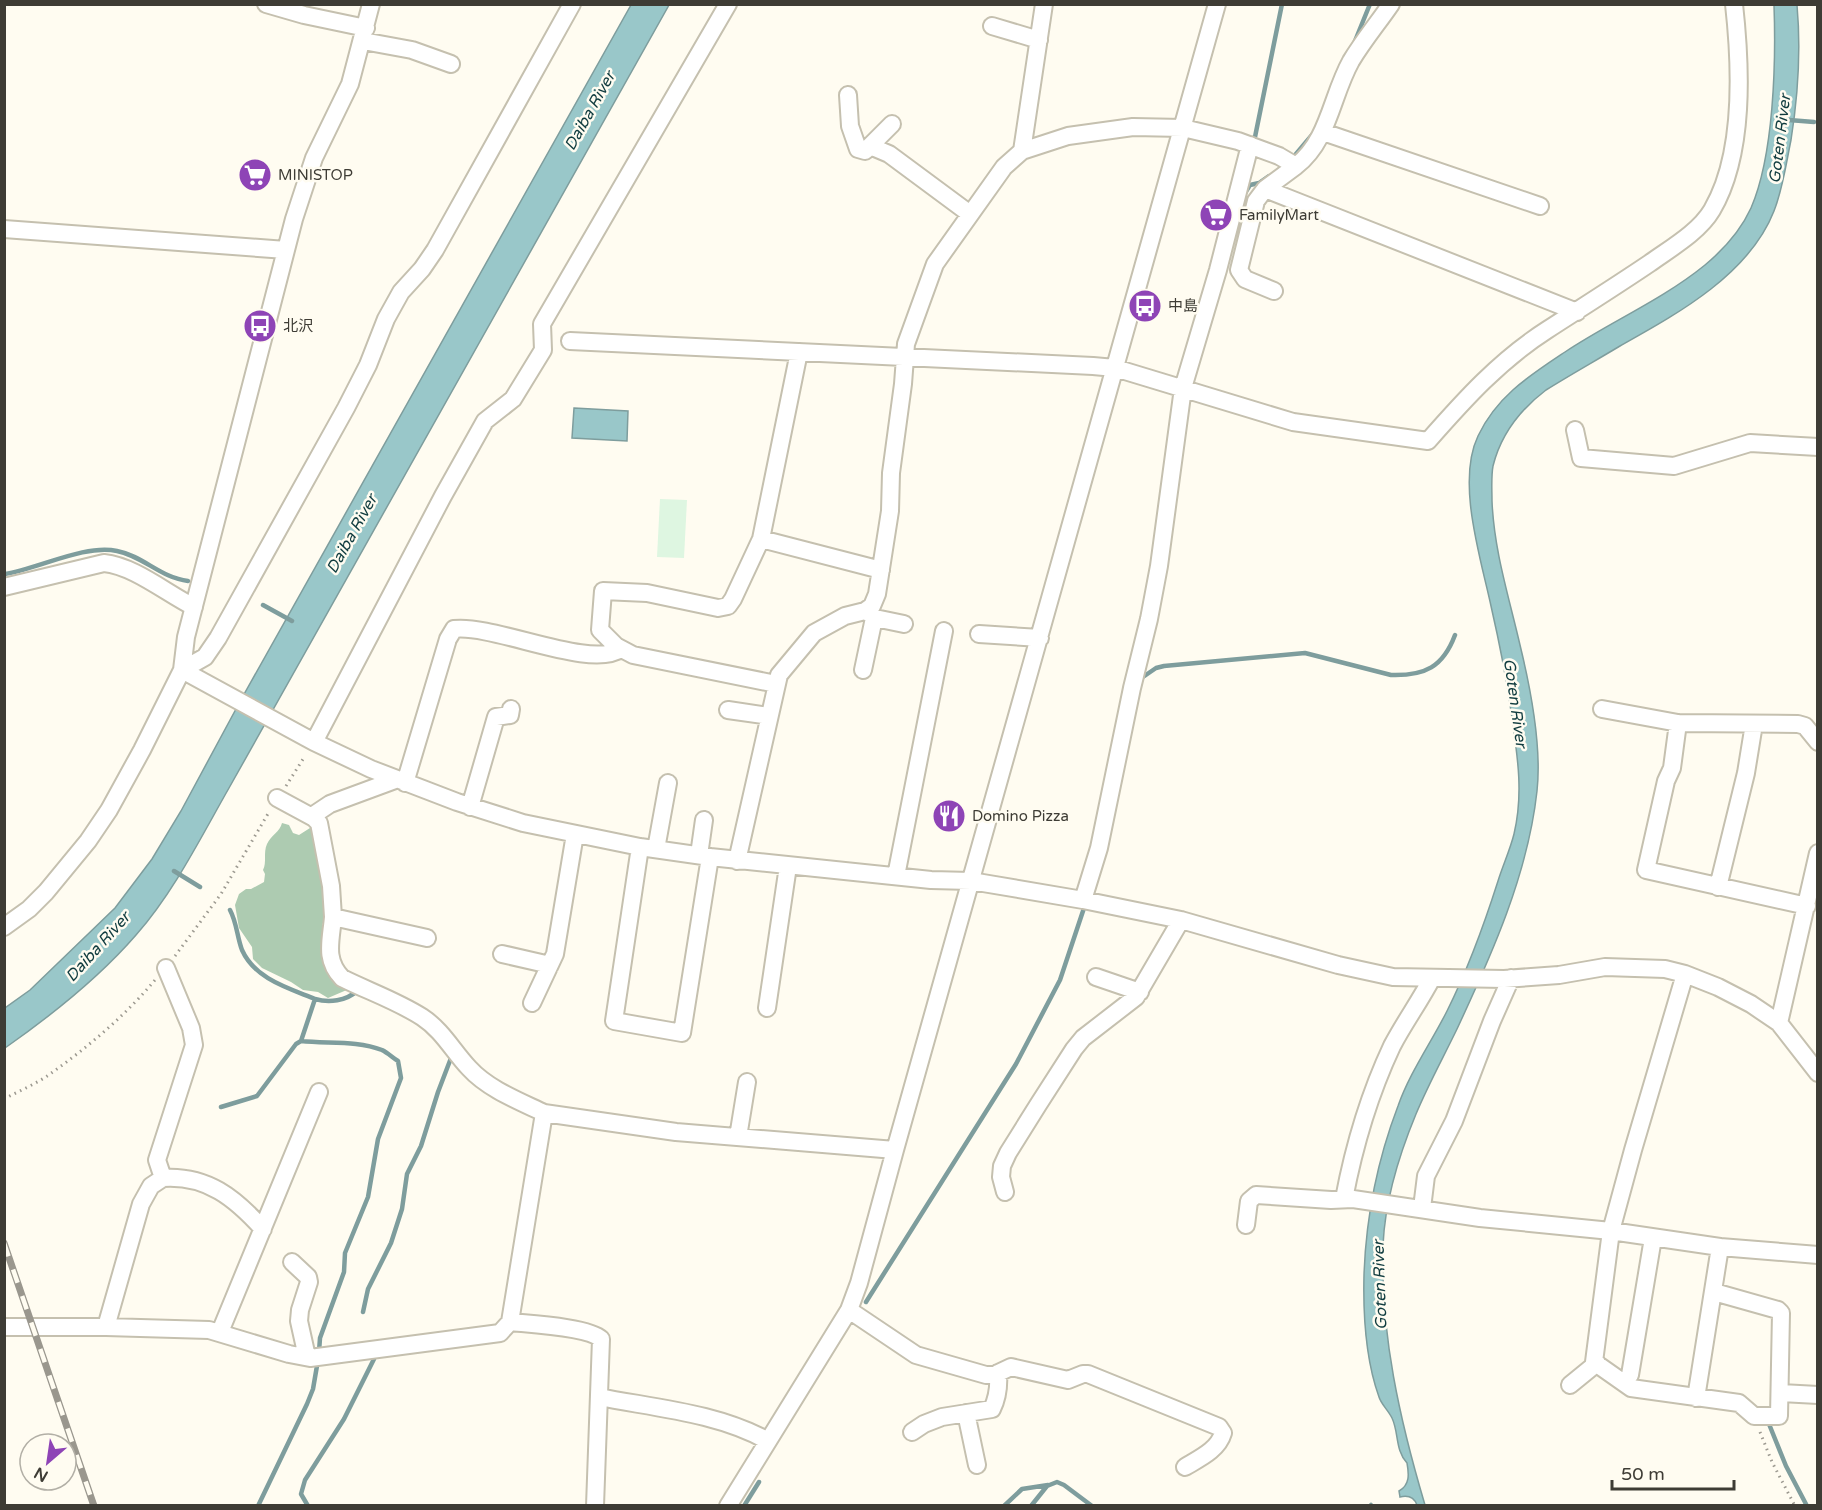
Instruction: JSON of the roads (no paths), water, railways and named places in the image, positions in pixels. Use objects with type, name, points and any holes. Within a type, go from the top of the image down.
[{"type":"street","points":[[266,4],[451,64]]},
{"type":"street","points":[[4,927],[38,900],[88,842],[109,810],[142,750],[182,670],[183,653],[194,607],[286,249],[314,158],[350,84],[371,4]]},
{"type":"street","points":[[182,670],[205,657],[218,638],[346,408],[368,365],[386,319],[401,292],[423,269],[435,250],[572,4]]},
{"type":"street","points":[[311,740],[485,421],[513,399],[543,350],[542,324],[728,4]]},
{"type":"street","points":[[1022,151],[1044,4]]},
{"type":"street","points":[[728,1506],[849,1310],[860,1283],[895,1150],[1217,4]]},
{"type":"street","points":[[1083,900],[1099,848],[1160,566],[1184,388],[1250,195],[1308,156],[1323,132],[1351,63],[1391,4]]},
{"type":"street","points":[[570,341],[1114,368],[1293,422],[1428,441],[1471,392],[1508,358],[1546,330],[1577,312],[1681,241],[1712,210],[1723,186],[1733,150],[1738,96],[1738,40],[1734,4]]},
{"type":"street","points":[[992,26],[1039,40]]},
{"type":"street","points":[[848,95],[852,135],[858,148],[865,152],[892,124]]},
{"type":"street","points":[[863,670],[870,614],[877,594],[890,511],[891,473],[906,344],[935,264],[1004,167],[1022,151],[1068,136],[1133,126],[1183,128],[1250,145],[1279,156],[1296,166]]},
{"type":"street","points":[[1323,132],[1540,206]]},
{"type":"street","points":[[1250,145],[1250,195],[1239,270],[1245,279],[1274,291]]},
{"type":"street","points":[[870,146],[889,154],[970,214]]},
{"type":"street","points":[[1250,195],[1577,312]]},
{"type":"street","points":[[4,229],[286,249]]},
{"type":"street","points":[[776,684],[633,656],[621,649],[600,630],[599,623],[603,591],[647,593],[718,608],[728,606],[761,539],[799,351]]},
{"type":"street","points":[[1575,430],[1581,458],[1674,466],[1750,443],[1818,447]]},
{"type":"street","points":[[761,539],[881,570]]},
{"type":"street","points":[[4,587],[104,563],[114,564],[194,607]]},
{"type":"street","points":[[737,861],[779,675],[814,633],[844,616],[870,614],[904,624]]},
{"type":"street","points":[[400,781],[450,634],[454,629],[597,654],[614,654],[621,649]]},
{"type":"street","points":[[896,876],[944,631]]},
{"type":"street","points":[[979,634],[1040,638]]},
{"type":"street","points":[[182,670],[311,740],[400,781],[470,807],[523,823],[648,848],[737,861],[971,881],[1083,900],[1181,920],[1338,965],[1393,977],[1507,979],[1623,966],[1665,969],[1685,974],[1751,1004],[1779,1023],[1817,1069]]},
{"type":"street","points":[[470,807],[496,717],[510,715],[511,709]]},
{"type":"street","points":[[1602,709],[1678,723],[1788,723],[1805,726],[1818,742]]},
{"type":"street","points":[[728,710],[769,716]]},
{"type":"street","points":[[1678,723],[1672,768],[1666,781],[1646,870],[1807,906]]},
{"type":"street","points":[[1718,887],[1746,773],[1754,724]]},
{"type":"street","points":[[312,816],[330,804],[400,781]]},
{"type":"street","points":[[668,783],[648,848],[614,1021],[682,1033],[705,856],[704,820]]},
{"type":"street","points":[[277,798],[312,816],[322,830],[331,886],[333,917],[330,960],[334,970],[342,978],[421,1017],[437,1029],[469,1068],[484,1081],[510,1097],[544,1113],[620,1126],[895,1150]]},
{"type":"street","points":[[532,1003],[555,954],[575,834]]},
{"type":"street","points":[[1779,1023],[1818,854]]},
{"type":"street","points":[[767,1008],[788,866]]},
{"type":"street","points":[[333,917],[427,938]]},
{"type":"street","points":[[1005,1192],[1001,1177],[1002,1166],[1008,1153],[1074,1049],[1083,1038],[1136,997],[1181,920]]},
{"type":"street","points":[[502,954],[550,965]]},
{"type":"street","points":[[163,1178],[157,1161],[194,1045],[191,1028],[166,968]]},
{"type":"street","points":[[1685,974],[1611,1231],[1594,1362],[1631,1388],[1739,1403],[1754,1416],[1779,1416],[1780,1313],[1778,1310],[1714,1292]]},
{"type":"street","points":[[1096,977],[1140,992]]},
{"type":"street","points":[[1348,1199],[1360,1131],[1377,1081],[1394,1044],[1437,978]]},
{"type":"street","points":[[1417,1207],[1426,1176],[1454,1121],[1507,979]]},
{"type":"street","points":[[738,1137],[747,1082]]},
{"type":"street","points":[[220,1332],[320,1092]]},
{"type":"street","points":[[4,1327],[208,1330],[289,1354],[315,1357],[500,1333],[510,1322],[544,1113]]},
{"type":"street","points":[[106,1327],[141,1204],[146,1193],[163,1178],[183,1178],[211,1186],[229,1196],[263,1229]]},
{"type":"street","points":[[1246,1225],[1249,1201],[1256,1195],[1348,1199],[1417,1207],[1480,1218],[1611,1231],[1720,1247],[1818,1255]]},
{"type":"street","points":[[1630,1375],[1653,1238]]},
{"type":"street","points":[[1695,1398],[1720,1247]]},
{"type":"street","points":[[291,1262],[308,1277],[309,1282],[300,1310],[299,1322],[315,1357]]},
{"type":"street","points":[[849,1310],[916,1355],[986,1375],[1011,1367],[1068,1380],[1088,1374],[1219,1426],[1223,1433],[1216,1447],[1185,1467]]},
{"type":"street","points":[[510,1322],[575,1330],[597,1335],[601,1339],[595,1506]]},
{"type":"street","points":[[1570,1385],[1597,1363]]},
{"type":"street","points":[[912,1432],[942,1417],[992,1409],[999,1384],[998,1373]]},
{"type":"street","points":[[1781,1393],[1818,1395]]},
{"type":"street","points":[[599,1397],[716,1420],[740,1427],[768,1441]]},
{"type":"street","points":[[966,1413],[977,1465]]},
{"type":"water","name":"Daiba River","points":[[631,5],[669,5],[186,864],[150,918],[106,967],[74,996],[5,1048],[5,1008],[30,990],[115,908],[152,859],[181,811],[243,696]]},
{"type":"water","name":"Goten River","points":[[1774,5],[1797,5],[1798,73],[1791,140],[1784,176],[1774,211],[1763,234],[1729,273],[1687,306],[1537,397],[1513,423],[1501,443],[1493,466],[1492,501],[1496,538],[1535,718],[1538,755],[1537,791],[1526,853],[1507,913],[1470,1001],[1416,1114],[1399,1162],[1384,1228],[1383,1278],[1388,1344],[1407,1441],[1425,1505],[1417,1505],[1410,1497],[1400,1497],[1399,1491],[1403,1489],[1408,1479],[1408,1467],[1399,1447],[1392,1418],[1379,1397],[1368,1352],[1364,1275],[1370,1210],[1384,1147],[1403,1093],[1447,1011],[1469,963],[1511,846],[1519,803],[1518,772],[1509,698],[1472,521],[1469,475],[1472,455],[1478,436],[1486,422],[1504,398],[1515,388],[1565,352],[1688,278],[1718,253],[1742,224],[1759,186],[1769,136],[1774,80]]},
{"type":"water","points":[[574,408],[628,411],[627,441],[572,438]]},
{"type":"waterway","points":[[1255,137],[1282,4]]},
{"type":"waterway","points":[[1355,41],[1370,4]]},
{"type":"waterway","name":"Goten River","points":[[1789,120],[1814,122]]},
{"type":"waterway","points":[[1296,154],[1312,135]]},
{"type":"waterway","points":[[1245,193],[1250,185],[1259,183],[1269,176]]},
{"type":"waterway","points":[[5,574],[76,554],[104,550],[117,551],[135,557],[169,576],[188,581]]},
{"type":"waterway","points":[[263,605],[292,621]]},
{"type":"waterway","points":[[1140,679],[1156,668],[1164,666],[1305,653],[1391,675],[1414,674],[1438,662],[1445,655],[1455,635]]},
{"type":"waterway","points":[[174,871],[200,887]]},
{"type":"waterway","points":[[866,1302],[1016,1064],[1060,980],[1084,908]]},
{"type":"waterway","points":[[230,910],[242,950],[255,968],[273,981],[315,999],[301,1041],[372,1047],[382,1050],[398,1061],[401,1078],[378,1139],[368,1197],[345,1253],[344,1272],[320,1338],[319,1352]]},
{"type":"waterway","points":[[315,999],[337,1000],[357,991]]},
{"type":"waterway","points":[[221,1107],[257,1096],[296,1044],[301,1041]]},
{"type":"waterway","points":[[363,1312],[368,1289],[391,1243],[402,1209],[407,1174],[421,1146],[451,1058],[450,1053]]},
{"type":"waterway","points":[[308,1506],[301,1494],[305,1480],[344,1419],[374,1355]]},
{"type":"waterway","points":[[258,1506],[307,1404],[313,1389],[318,1360]]},
{"type":"waterway","points":[[1769,1424],[1786,1466],[1807,1506]]},
{"type":"waterway","points":[[744,1506],[759,1482]]},
{"type":"waterway","points":[[1031,1506],[1047,1486],[1057,1482],[1092,1506]]},
{"type":"waterway","points":[[1004,1506],[1022,1489],[1048,1485]]},
{"type":"railway","points":[[4,1243],[94,1506]]},
{"type":"place","name":"MINISTOP","points":[[255,175]]},
{"type":"place","name":"FamilyMart","points":[[1216,215]]},
{"type":"place","name":"中島","points":[[1145,306]]},
{"type":"place","name":"北沢","points":[[260,326]]},
{"type":"place","name":"Domino Pizza","points":[[949,816]]}]
